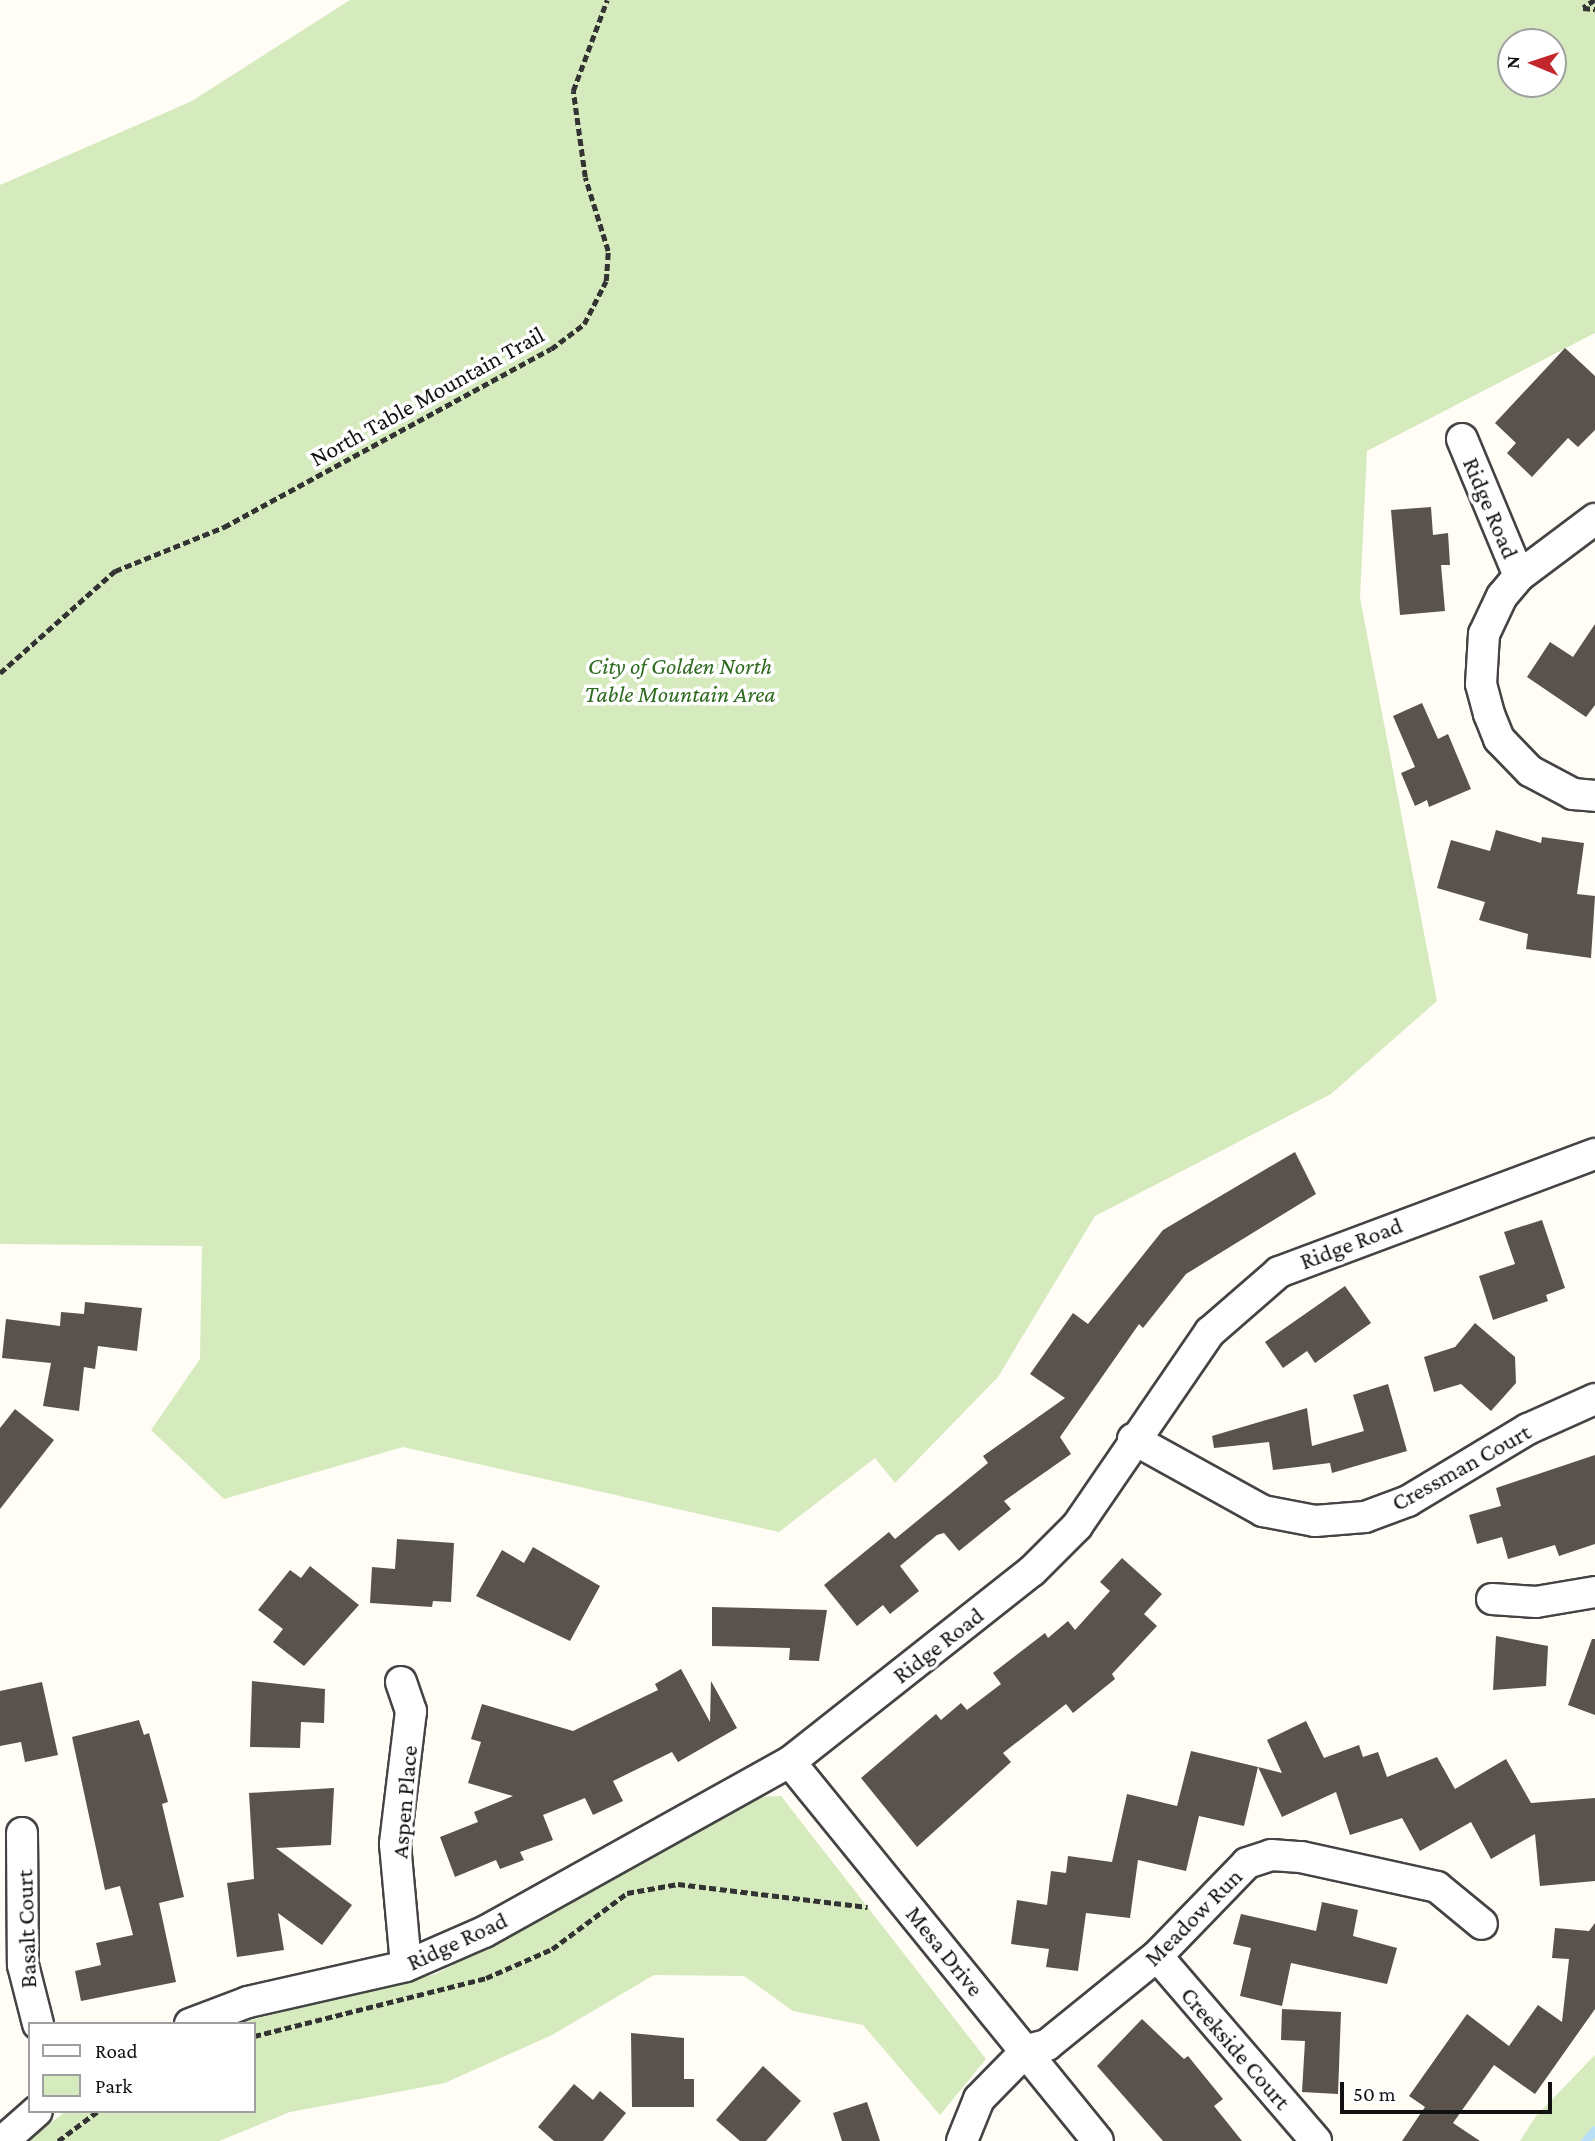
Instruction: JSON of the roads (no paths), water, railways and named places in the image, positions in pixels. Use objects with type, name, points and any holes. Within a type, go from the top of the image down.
[{"type":"street","name":"Ridge Road","points":[[1462,439],[1519,576]]},
{"type":"street","name":"Ridge Road","points":[[1595,519],[1519,576],[1484,634],[1481,684],[1499,739],[1530,771],[1573,794],[1595,796]]},
{"type":"street","name":"Ridge Road","points":[[195,2022],[248,2002],[406,1966],[484,1932],[790,1762],[1032,1572],[1077,1526],[1133,1439],[1210,1332],[1279,1272],[1595,1154]]},
{"type":"street","name":"Cressman Court","points":[[1133,1439],[1263,1511],[1315,1521],[1365,1517],[1408,1501],[1528,1429],[1595,1399]]},
{"type":"street","points":[[1492,1600],[1536,1602],[1595,1592]]},
{"type":"street","name":"Aspen Place","points":[[401,1682],[411,1710],[395,1844],[406,1966]]},
{"type":"street","name":"Mesa Drive","points":[[790,1762],[1027,2050],[1098,2141]]},
{"type":"street","name":"Basalt Court","points":[[22,1833],[23,1965],[37,2022]]},
{"type":"street","name":"Meadow Run","points":[[962,2141],[979,2099],[1027,2050],[1047,2045],[1157,1956],[1222,1884],[1247,1863],[1271,1855],[1437,1887],[1482,1924]]},
{"type":"street","name":"Creekside Court","points":[[1157,1956],[1316,2141]]},
{"type":"street","points":[[3,2141],[35,2113]]},
{"type":"waterway","points":[[1585,2141],[1595,2130]]},
{"type":"park label","name":"City of Golden North Table Mountain Area","points":[[680,680]]}]
